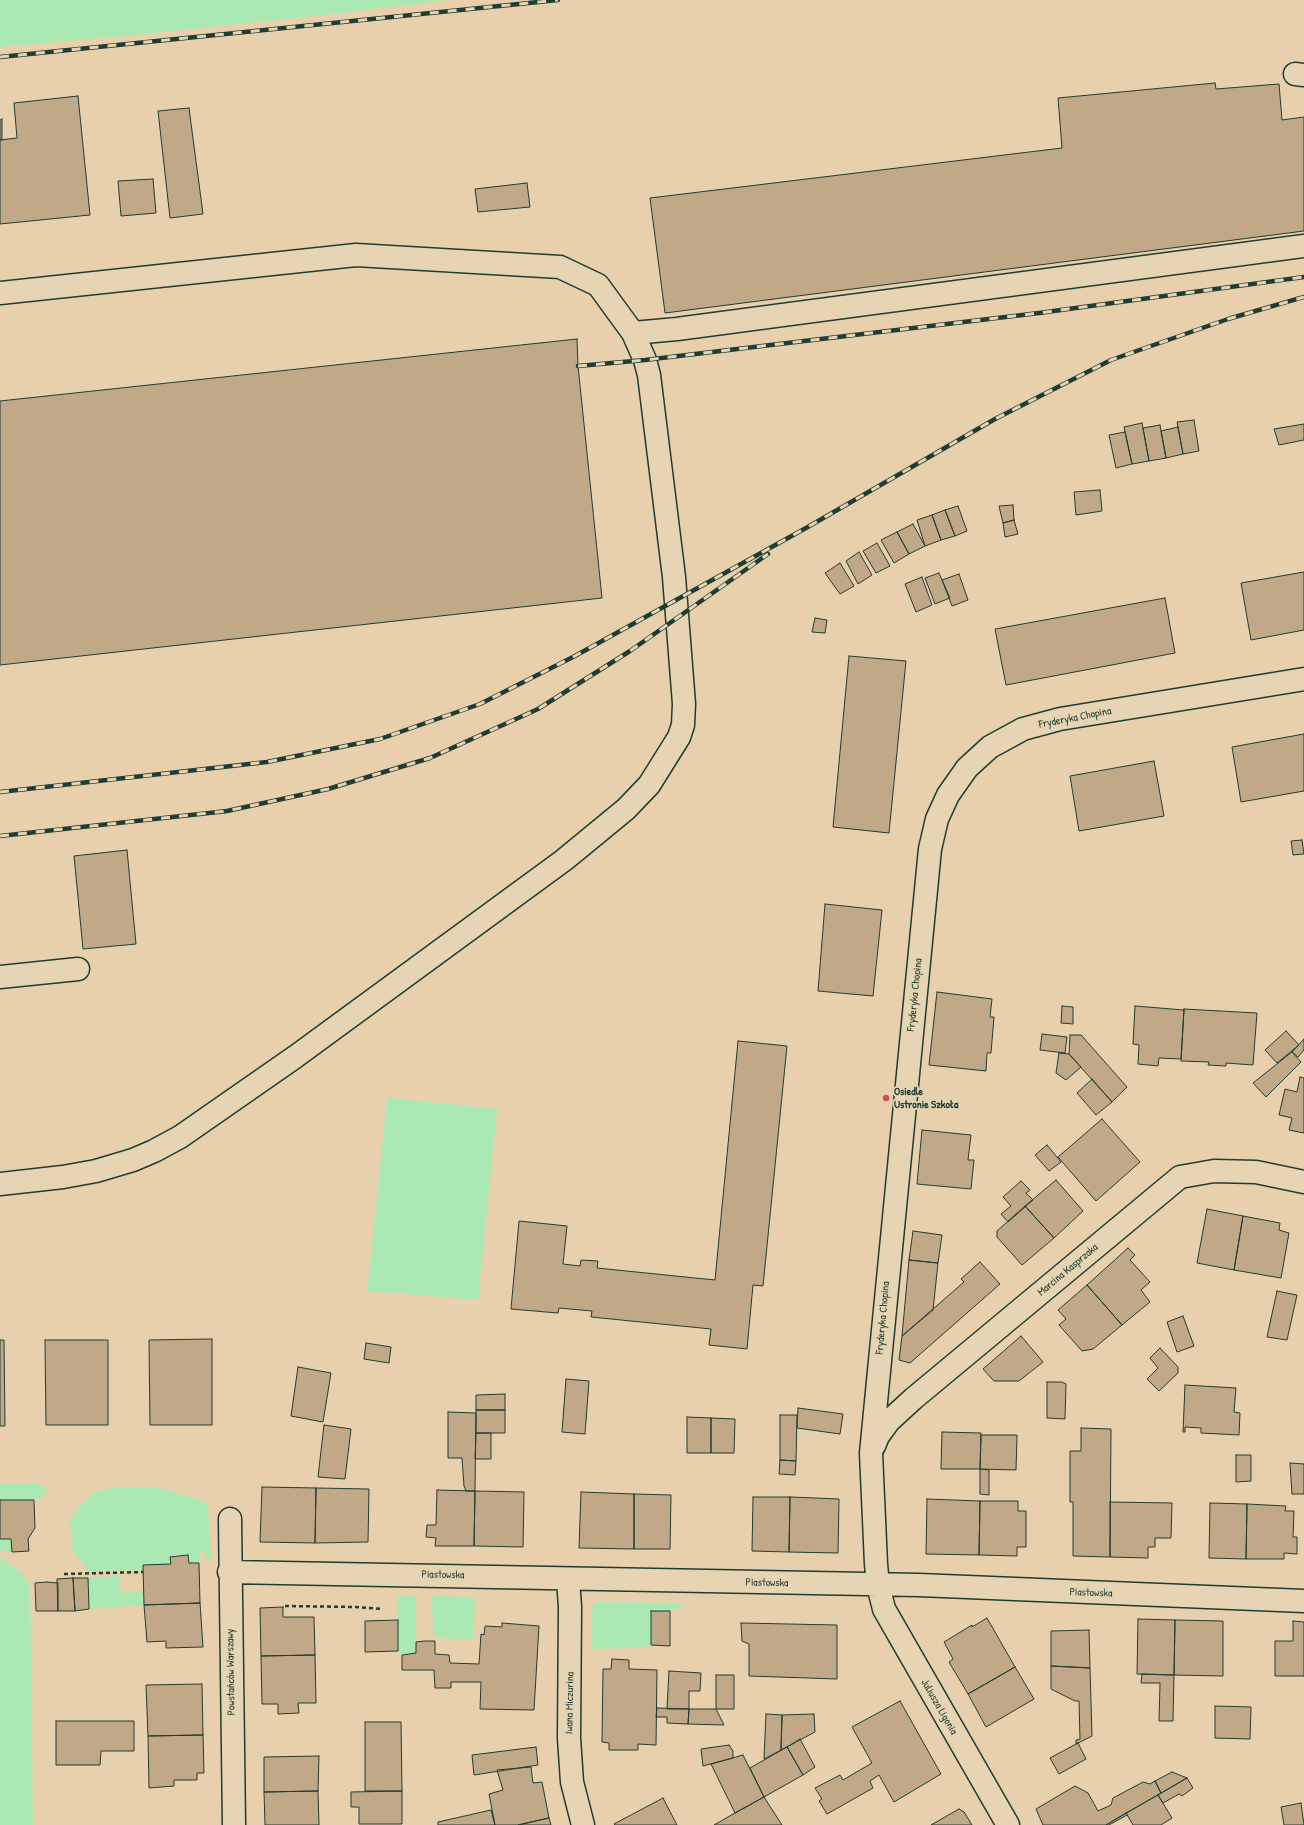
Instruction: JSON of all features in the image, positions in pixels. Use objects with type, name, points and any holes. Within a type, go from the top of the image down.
[{"type":"street","points":[[633,333],[684,328],[1304,246]]},
{"type":"street","points":[[0,294],[356,255],[552,266],[560,267],[598,285],[633,333],[645,360],[649,375],[674,577],[684,704],[683,725],[679,737],[650,785],[626,809],[564,860],[295,1057],[180,1137],[154,1151],[133,1160],[96,1171],[62,1177],[0,1184]]},
{"type":"street","name":"Fryderyka Chopina","points":[[878,1585],[871,1453],[930,849],[937,819],[948,794],[967,768],[990,747],[1023,729],[1060,719],[1304,679]]},
{"type":"street","points":[[0,977],[78,970]]},
{"type":"street","name":"Marcina Kasprzaka","points":[[871,1453],[878,1436],[889,1421],[913,1399],[1180,1177],[1214,1171],[1256,1172],[1304,1182]]},
{"type":"street","name":"Powstańców Warszawy","points":[[230,1519],[229,1572],[234,1825]]},
{"type":"street","name":"Piastowska","points":[[229,1572],[943,1586],[1304,1601]]},
{"type":"street","name":"Iwana Miczurina","points":[[568,1579],[570,1608],[569,1746],[572,1782],[583,1825]]},
{"type":"street","name":"Juliusza Ligonia","points":[[878,1585],[884,1609],[1008,1825]]},
{"type":"path","points":[[64,1574],[144,1572]]},
{"type":"path","points":[[285,1606],[383,1609]]},
{"type":"green space","points":[[0,0],[449,0],[127,36],[0,47]]},
{"type":"green space","points":[[387,1098],[497,1109],[478,1300],[367,1291]]},
{"type":"green space","points":[[0,1483],[33,1483],[42,1485],[48,1491],[45,1494],[41,1494],[43,1497],[39,1500],[0,1500]]},
{"type":"green space","points":[[158,1488],[198,1499],[206,1504],[208,1509],[211,1559],[206,1560],[206,1552],[199,1553],[199,1563],[189,1563],[188,1555],[171,1557],[171,1564],[144,1570],[88,1571],[72,1550],[70,1521],[79,1507],[93,1493],[105,1489]]},
{"type":"green space","points":[[0,1539],[11,1539],[12,1552],[0,1551]]},
{"type":"green space","points":[[0,1557],[22,1574],[30,1587],[33,1825],[0,1825]]},
{"type":"green space","points":[[119,1576],[121,1593],[144,1591],[144,1605],[89,1609],[88,1578]]},
{"type":"green space","points":[[397,1595],[416,1595],[416,1653],[402,1655],[398,1651]]},
{"type":"green space","points":[[431,1596],[475,1597],[473,1640],[438,1638],[434,1635]]},
{"type":"green space","points":[[597,1602],[683,1603],[682,1607],[670,1611],[651,1611],[651,1645],[638,1648],[591,1649],[591,1608]]},
{"type":"building","points":[[1215,83],[1216,89],[1279,84],[1282,120],[1304,117],[1304,231],[665,313],[650,198],[1062,148],[1058,98]]},
{"type":"building","points":[[78,96],[90,215],[0,224],[0,140],[17,138],[14,103]]},
{"type":"building","points":[[189,108],[203,214],[170,218],[158,111]]},
{"type":"building","points":[[2,119],[2,140],[0,140],[0,120]]},
{"type":"building","points":[[153,179],[156,213],[121,216],[118,181]]},
{"type":"building","points":[[527,183],[530,207],[478,212],[475,189]]},
{"type":"building","points":[[577,339],[578,366],[602,598],[0,665],[0,401]]},
{"type":"building","points":[[1194,420],[1199,451],[1183,454],[1177,422]]},
{"type":"building","points":[[1142,423],[1149,461],[1132,464],[1124,427]]},
{"type":"building","points":[[1304,424],[1304,440],[1279,445],[1274,429]]},
{"type":"building","points":[[1160,425],[1166,458],[1149,461],[1143,428]]},
{"type":"building","points":[[1178,427],[1183,454],[1166,458],[1161,431]]},
{"type":"building","points":[[1125,432],[1132,464],[1116,468],[1109,435]]},
{"type":"building","points":[[1100,490],[1102,511],[1076,515],[1074,492]]},
{"type":"building","points":[[1013,505],[1014,520],[1003,523],[999,506]]},
{"type":"building","points":[[958,506],[967,531],[955,536],[945,510]]},
{"type":"building","points":[[945,510],[955,536],[941,540],[932,515]]},
{"type":"building","points":[[932,515],[941,540],[925,546],[917,520]]},
{"type":"building","points":[[1014,520],[1018,534],[1005,537],[1003,523]]},
{"type":"building","points":[[913,524],[925,546],[909,554],[897,532]]},
{"type":"building","points":[[897,532],[909,554],[894,563],[881,540]]},
{"type":"building","points":[[877,543],[890,566],[876,573],[863,551]]},
{"type":"building","points":[[859,552],[872,575],[858,584],[846,561]]},
{"type":"building","points":[[840,563],[854,586],[840,594],[825,573]]},
{"type":"building","points":[[1304,572],[1304,630],[1251,640],[1241,583]]},
{"type":"building","points":[[939,573],[950,598],[935,604],[925,578]]},
{"type":"building","points":[[959,574],[968,600],[952,606],[942,580]]},
{"type":"building","points":[[922,577],[932,605],[916,612],[905,584]]},
{"type":"building","points":[[1165,598],[1175,653],[1006,685],[995,629]]},
{"type":"building","points":[[815,618],[827,620],[825,633],[812,632]]},
{"type":"building","points":[[849,656],[906,661],[889,833],[833,827]]},
{"type":"building","points":[[1304,734],[1304,791],[1241,802],[1232,747]]},
{"type":"building","points":[[1154,761],[1164,816],[1079,831],[1070,776]]},
{"type":"building","points":[[1302,840],[1304,854],[1293,855],[1291,841]]},
{"type":"building","points":[[127,850],[136,944],[83,949],[74,856]]},
{"type":"building","points":[[825,904],[882,910],[873,996],[818,991]]},
{"type":"building","points":[[937,992],[992,999],[990,1017],[994,1017],[991,1053],[987,1053],[986,1071],[929,1065]]},
{"type":"building","points":[[1062,1006],[1073,1007],[1073,1024],[1061,1023]]},
{"type":"building","points":[[1135,1006],[1184,1010],[1181,1059],[1159,1058],[1158,1066],[1138,1064],[1139,1045],[1133,1044]]},
{"type":"building","points":[[1184,1009],[1257,1013],[1253,1065],[1226,1063],[1226,1066],[1208,1065],[1209,1062],[1181,1061]]},
{"type":"building","points":[[1286,1031],[1299,1045],[1277,1063],[1265,1050]]},
{"type":"building","points":[[1042,1034],[1067,1037],[1065,1053],[1040,1050]]},
{"type":"building","points":[[1070,1035],[1081,1035],[1127,1087],[1112,1102],[1069,1054]]},
{"type":"building","points":[[1304,1039],[1304,1050],[1298,1057],[1292,1052]]},
{"type":"building","points":[[738,1041],[787,1046],[763,1286],[753,1285],[747,1349],[709,1345],[711,1329],[591,1317],[592,1311],[559,1308],[558,1313],[511,1309],[519,1221],[567,1226],[563,1264],[580,1266],[581,1260],[598,1261],[597,1268],[715,1280]]},
{"type":"building","points":[[1292,1052],[1301,1062],[1266,1097],[1253,1083]]},
{"type":"building","points":[[1059,1053],[1069,1054],[1081,1067],[1066,1080],[1056,1073]]},
{"type":"building","points":[[1300,1077],[1304,1078],[1304,1133],[1289,1130],[1292,1118],[1279,1115],[1285,1089],[1297,1092]]},
{"type":"building","points":[[1092,1079],[1112,1102],[1096,1115],[1077,1093]]},
{"type":"building","points":[[1102,1119],[1140,1162],[1096,1201],[1058,1157]]},
{"type":"building","points":[[922,1130],[971,1135],[968,1160],[974,1160],[971,1189],[917,1184]]},
{"type":"building","points":[[1047,1145],[1061,1162],[1049,1171],[1035,1155]]},
{"type":"building","points":[[1056,1180],[1083,1211],[1054,1238],[1025,1206]]},
{"type":"building","points":[[1021,1181],[1030,1190],[1026,1193],[1033,1200],[1008,1222],[1001,1214],[1011,1206],[1003,1197]]},
{"type":"building","points":[[1025,1206],[1054,1238],[1022,1265],[997,1237],[997,1231]]},
{"type":"building","points":[[1207,1209],[1243,1216],[1234,1270],[1197,1263]]},
{"type":"building","points":[[1243,1216],[1280,1223],[1279,1230],[1289,1233],[1281,1278],[1234,1270]]},
{"type":"building","points":[[913,1231],[942,1235],[938,1263],[909,1260]]},
{"type":"building","points":[[1128,1248],[1135,1255],[1130,1260],[1150,1282],[1141,1290],[1150,1302],[1122,1325],[1087,1285]]},
{"type":"building","points":[[909,1260],[938,1263],[933,1310],[902,1336]]},
{"type":"building","points":[[980,1262],[1000,1284],[910,1363],[899,1360],[902,1336],[964,1282],[961,1279]]},
{"type":"building","points":[[1087,1285],[1122,1325],[1093,1349],[1082,1351],[1059,1325],[1066,1319],[1058,1310]]},
{"type":"building","points":[[1277,1291],[1297,1295],[1287,1340],[1267,1337]]},
{"type":"building","points":[[1183,1316],[1194,1346],[1177,1352],[1167,1322]]},
{"type":"building","points":[[1021,1336],[1043,1362],[1019,1381],[994,1381],[983,1369]]},
{"type":"building","points":[[212,1339],[212,1425],[150,1425],[149,1340]]},
{"type":"building","points":[[0,1340],[4,1340],[5,1426],[0,1426]]},
{"type":"building","points":[[45,1340],[108,1340],[108,1425],[46,1425]]},
{"type":"building","points":[[366,1343],[391,1347],[389,1363],[364,1359]]},
{"type":"building","points":[[1160,1348],[1178,1367],[1178,1373],[1159,1391],[1147,1379],[1158,1368],[1150,1358]]},
{"type":"building","points":[[298,1367],[331,1373],[323,1422],[291,1416]]},
{"type":"building","points":[[566,1379],[589,1381],[585,1434],[562,1432]]},
{"type":"building","points":[[1047,1382],[1062,1382],[1066,1384],[1065,1419],[1047,1418]]},
{"type":"building","points":[[1185,1385],[1236,1388],[1234,1412],[1240,1413],[1239,1435],[1201,1433],[1201,1428],[1185,1427],[1185,1432],[1183,1432]]},
{"type":"building","points":[[505,1394],[505,1410],[476,1410],[476,1395]]},
{"type":"building","points":[[798,1408],[843,1414],[840,1434],[797,1428]]},
{"type":"building","points":[[476,1410],[505,1410],[505,1433],[476,1433]]},
{"type":"building","points":[[448,1412],[476,1413],[475,1491],[466,1491],[464,1486],[462,1458],[448,1458]]},
{"type":"building","points":[[780,1415],[797,1415],[796,1461],[780,1460]]},
{"type":"building","points":[[687,1417],[711,1418],[711,1453],[687,1453]]},
{"type":"building","points":[[711,1418],[735,1419],[734,1453],[711,1453]]},
{"type":"building","points":[[324,1425],[351,1429],[345,1479],[318,1477]]},
{"type":"building","points":[[1081,1428],[1111,1429],[1110,1557],[1073,1556],[1073,1502],[1070,1502],[1070,1451],[1081,1451]]},
{"type":"building","points":[[942,1432],[981,1433],[980,1469],[941,1469]]},
{"type":"building","points":[[476,1433],[491,1433],[491,1459],[475,1459]]},
{"type":"building","points":[[981,1435],[1017,1435],[1016,1470],[980,1469]]},
{"type":"building","points":[[1236,1455],[1251,1455],[1251,1481],[1236,1482]]},
{"type":"building","points":[[780,1460],[796,1461],[795,1475],[779,1474]]},
{"type":"building","points":[[1290,1463],[1304,1464],[1304,1494],[1292,1494]]},
{"type":"building","points":[[980,1469],[989,1470],[989,1495],[980,1494]]},
{"type":"building","points":[[262,1487],[316,1488],[315,1543],[260,1542]]},
{"type":"building","points":[[316,1488],[369,1489],[368,1542],[315,1543]]},
{"type":"building","points":[[437,1490],[475,1491],[474,1546],[435,1546],[436,1538],[426,1537],[427,1525],[436,1525]]},
{"type":"building","points":[[475,1491],[524,1492],[523,1547],[474,1546]]},
{"type":"building","points":[[581,1492],[634,1494],[634,1549],[579,1548]]},
{"type":"building","points":[[634,1494],[671,1495],[670,1549],[634,1549]]},
{"type":"building","points":[[753,1497],[790,1497],[789,1552],[752,1551]]},
{"type":"building","points":[[790,1497],[839,1499],[838,1553],[789,1552]]},
{"type":"building","points":[[927,1499],[980,1501],[979,1555],[926,1554]]},
{"type":"building","points":[[0,1500],[34,1500],[35,1528],[28,1539],[29,1551],[12,1552],[11,1539],[0,1539]]},
{"type":"building","points":[[980,1501],[1018,1501],[1018,1511],[1026,1511],[1026,1547],[1017,1547],[1017,1556],[979,1555]]},
{"type":"building","points":[[1110,1502],[1172,1503],[1171,1538],[1155,1538],[1155,1547],[1148,1547],[1148,1558],[1110,1557]]},
{"type":"building","points":[[1210,1503],[1247,1504],[1246,1559],[1209,1558]]},
{"type":"building","points":[[1247,1504],[1286,1506],[1285,1511],[1294,1511],[1293,1537],[1297,1537],[1297,1554],[1284,1553],[1284,1559],[1246,1559]]},
{"type":"building","points":[[188,1555],[189,1563],[199,1563],[200,1603],[144,1605],[143,1565],[171,1564],[170,1557]]},
{"type":"building","points":[[73,1578],[75,1611],[58,1611],[57,1579]]},
{"type":"building","points":[[73,1578],[88,1578],[89,1609],[75,1611]]},
{"type":"building","points":[[35,1583],[58,1583],[58,1611],[36,1611]]},
{"type":"building","points":[[200,1603],[203,1647],[166,1648],[166,1641],[147,1642],[144,1605]]},
{"type":"building","points":[[283,1607],[283,1617],[314,1617],[315,1655],[261,1656],[260,1608]]},
{"type":"building","points":[[651,1611],[670,1611],[670,1646],[651,1645]]},
{"type":"building","points":[[987,1618],[1015,1667],[968,1694],[949,1662],[953,1659],[944,1642]]},
{"type":"building","points":[[1138,1619],[1175,1620],[1174,1675],[1137,1674]]},
{"type":"building","points":[[398,1620],[398,1651],[365,1652],[365,1621]]},
{"type":"building","points":[[1175,1620],[1223,1621],[1223,1676],[1174,1675]]},
{"type":"building","points":[[1293,1621],[1304,1622],[1304,1676],[1275,1676],[1275,1641],[1293,1641]]},
{"type":"building","points":[[502,1623],[539,1626],[534,1710],[480,1709],[481,1682],[451,1682],[451,1688],[435,1688],[434,1670],[402,1670],[402,1655],[416,1653],[416,1642],[425,1641],[435,1641],[435,1654],[449,1655],[450,1663],[479,1664],[481,1634],[484,1635],[485,1626],[502,1627]]},
{"type":"building","points":[[741,1623],[837,1625],[837,1679],[749,1676],[749,1644],[742,1641]]},
{"type":"building","points":[[1089,1630],[1090,1668],[1051,1666],[1051,1631]]},
{"type":"building","points":[[315,1655],[316,1703],[298,1703],[299,1713],[278,1714],[278,1704],[262,1704],[261,1656]]},
{"type":"building","points":[[612,1659],[629,1660],[629,1669],[657,1670],[656,1745],[638,1744],[638,1750],[609,1750],[609,1743],[602,1742],[603,1669],[611,1669]]},
{"type":"building","points":[[1051,1666],[1090,1668],[1092,1736],[1076,1744],[1076,1740],[1080,1739],[1079,1701],[1075,1701],[1051,1689]]},
{"type":"building","points":[[1015,1667],[1034,1699],[986,1727],[968,1694]]},
{"type":"building","points":[[669,1671],[701,1673],[700,1691],[689,1691],[689,1709],[667,1709]]},
{"type":"building","points":[[1142,1674],[1174,1675],[1173,1721],[1159,1721],[1160,1683],[1141,1683]]},
{"type":"building","points":[[716,1675],[734,1675],[734,1709],[716,1709]]},
{"type":"building","points":[[202,1684],[203,1735],[148,1736],[146,1685]]},
{"type":"building","points":[[900,1701],[941,1774],[894,1802],[879,1775],[870,1781],[873,1788],[827,1814],[819,1801],[822,1799],[815,1788],[840,1775],[843,1780],[872,1763],[852,1727]]},
{"type":"building","points":[[1215,1706],[1251,1707],[1250,1739],[1215,1738]]},
{"type":"building","points":[[657,1708],[689,1709],[688,1724],[667,1723],[667,1717],[656,1717]]},
{"type":"building","points":[[689,1709],[716,1709],[724,1725],[688,1724]]},
{"type":"building","points":[[766,1714],[782,1715],[781,1750],[764,1759]]},
{"type":"building","points":[[814,1714],[815,1732],[781,1750],[782,1715]]},
{"type":"building","points":[[56,1721],[134,1721],[134,1751],[101,1751],[100,1765],[56,1765]]},
{"type":"building","points":[[365,1722],[401,1722],[402,1791],[365,1791]]},
{"type":"building","points":[[203,1735],[204,1773],[197,1773],[197,1780],[174,1780],[174,1786],[149,1788],[148,1736]]},
{"type":"building","points":[[800,1739],[815,1767],[803,1775],[787,1747]]},
{"type":"building","points":[[1078,1743],[1086,1759],[1059,1774],[1050,1758]]},
{"type":"building","points":[[729,1745],[733,1751],[733,1758],[703,1766],[701,1749]]},
{"type":"building","points":[[536,1747],[538,1765],[474,1775],[472,1755]]},
{"type":"building","points":[[787,1747],[803,1775],[764,1797],[750,1768]]},
{"type":"building","points":[[743,1755],[764,1797],[735,1813],[711,1764]]},
{"type":"building","points":[[319,1756],[318,1791],[264,1792],[264,1757]]},
{"type":"building","points":[[531,1767],[533,1783],[542,1782],[549,1818],[518,1825],[495,1825],[489,1794],[503,1790],[497,1770]]},
{"type":"building","points":[[1172,1772],[1187,1778],[1161,1793],[1155,1781]]},
{"type":"building","points":[[1187,1778],[1193,1788],[1182,1796],[1179,1794],[1163,1803],[1158,1795]]},
{"type":"building","points":[[1155,1781],[1161,1793],[1106,1825],[1043,1825],[1036,1809],[1075,1786],[1088,1793],[1098,1811],[1111,1805],[1113,1798],[1143,1782],[1150,1784]]},
{"type":"building","points":[[318,1791],[319,1825],[265,1825],[264,1792]]},
{"type":"building","points":[[402,1791],[402,1824],[359,1824],[359,1807],[351,1807],[351,1792]]},
{"type":"building","points":[[1158,1795],[1172,1818],[1161,1825],[1133,1825],[1126,1813]]},
{"type":"building","points":[[764,1797],[782,1825],[714,1825],[735,1813]]},
{"type":"building","points":[[663,1798],[677,1825],[614,1824]]},
{"type":"building","points":[[1301,1803],[1304,1825],[1284,1825],[1281,1807]]},
{"type":"building","points":[[959,1809],[964,1812],[972,1825],[931,1825]]},
{"type":"building","points":[[491,1810],[495,1825],[438,1825],[438,1822]]},
{"type":"building","points":[[1126,1813],[1127,1815],[1109,1825],[1106,1825]]},
{"type":"building","points":[[549,1818],[551,1825],[518,1825]]},
{"type":"railway","points":[[0,57],[558,0]]},
{"type":"railway","points":[[578,366],[645,360],[1039,313],[1304,277]]},
{"type":"railway","points":[[0,792],[267,762],[380,739],[480,704],[575,656],[806,528],[995,419],[1111,360],[1228,319],[1304,297]]},
{"type":"railway","points":[[0,836],[227,811],[328,789],[430,758],[538,709],[630,651],[768,554]]},
{"type":"place","name":"Osiedle Ustronie Szkoła","points":[[886,1098]]}]
